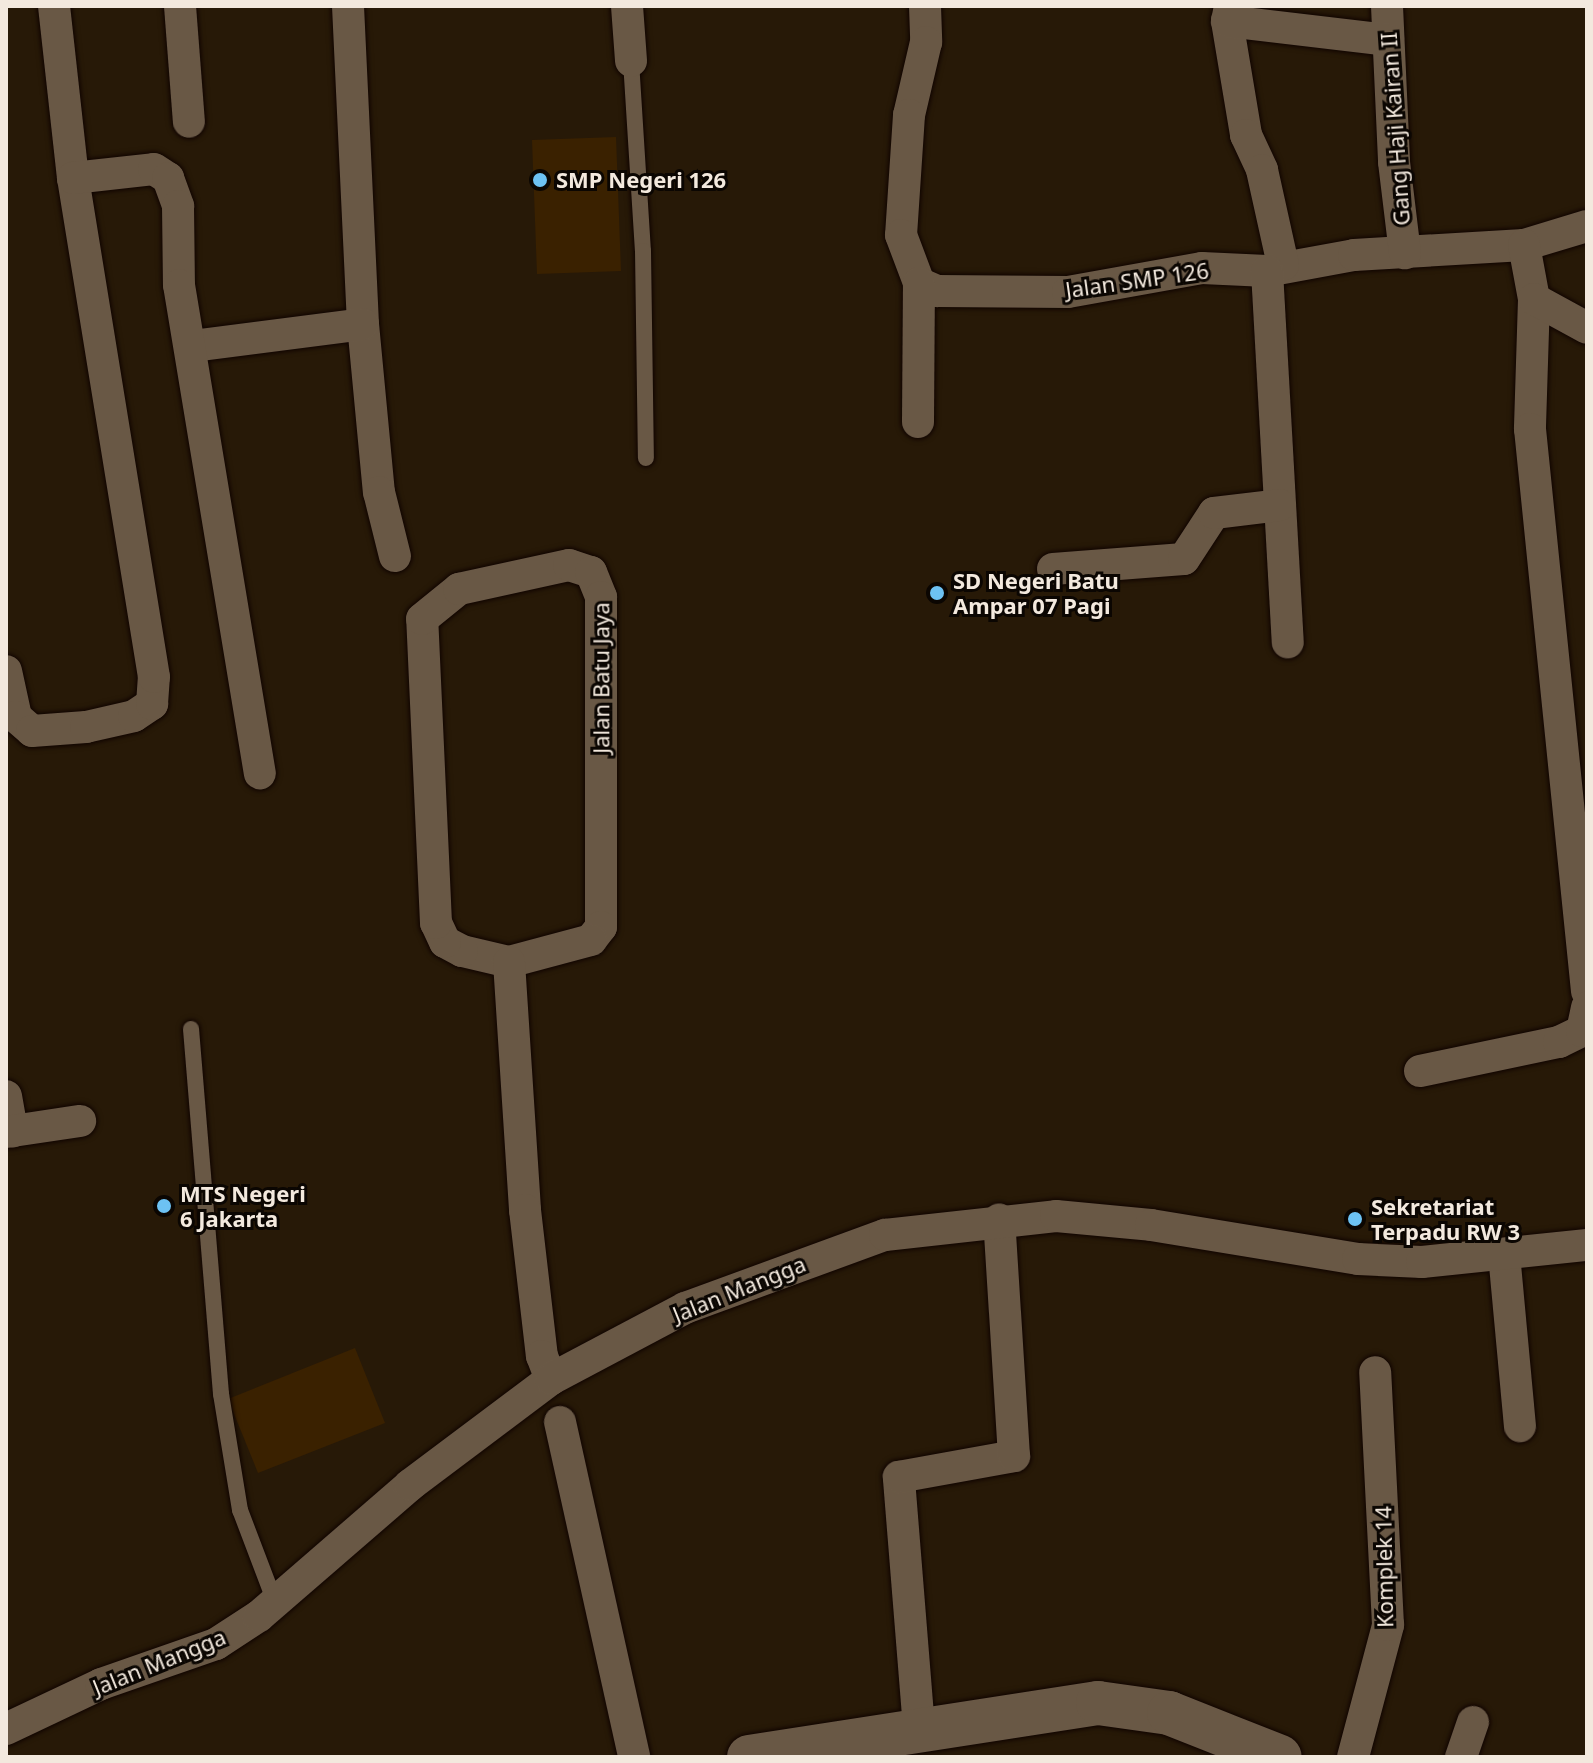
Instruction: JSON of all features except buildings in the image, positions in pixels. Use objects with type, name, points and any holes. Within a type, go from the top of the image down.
[{"type":"street","points":[[6,671],[16,717],[32,731],[86,727],[134,716],[152,704],[154,677],[73,178],[54,6]]},
{"type":"street","points":[[180,6],[189,122]]},
{"type":"street","points":[[348,6],[363,324],[379,492],[395,556]]},
{"type":"street","points":[[627,6],[631,61]]},
{"type":"street","points":[[918,422],[919,283],[901,235],[909,115],[926,42],[925,6]]},
{"type":"street","name":"Gang Haji Kairan II","points":[[1387,6],[1405,253]]},
{"type":"street","points":[[1288,642],[1280,505],[1275,268],[1262,170],[1246,135],[1229,13],[1388,40]]},
{"type":"street","points":[[73,178],[143,166],[168,178],[178,206],[179,285],[192,346],[233,637],[260,773]]},
{"type":"street","name":"Jalan SMP 126","points":[[919,283],[937,291],[1068,292],[1202,268],[1275,268],[1405,253],[1524,245],[1587,226]]},
{"type":"street","points":[[1524,245],[1534,299],[1530,429],[1587,991]]},
{"type":"street","points":[[1534,299],[1587,328]]},
{"type":"street","points":[[192,346],[363,324]]},
{"type":"street","points":[[1053,569],[1184,559],[1214,513],[1280,505]]},
{"type":"street","name":"Jalan Batu Jaya","points":[[569,565],[591,572],[601,597],[601,927],[591,940],[509,962],[462,951],[445,942],[436,923],[422,619],[459,589],[569,565]]},
{"type":"street","points":[[509,962],[525,1210],[542,1356],[551,1379]]},
{"type":"street","points":[[1420,1071],[1559,1042],[1582,1031],[1587,1008]]},
{"type":"street","points":[[6,1096],[9,1131],[80,1121]]},
{"type":"street","name":"Jalan Mangga","points":[[6,1729],[101,1684],[216,1644],[275,1602],[410,1485],[551,1379],[685,1308],[885,1235],[999,1219],[1056,1216],[1127,1222],[1358,1259],[1422,1262],[1587,1245]]},
{"type":"street","points":[[919,1728],[899,1477],[1014,1456],[999,1219]]},
{"type":"street","points":[[1504,1254],[1520,1426]]},
{"type":"street","name":"Komplek 14","points":[[1353,1757],[1388,1625],[1375,1372]]},
{"type":"street","points":[[560,1422],[634,1757]]},
{"type":"street","points":[[749,1757],[1054,1706],[1138,1706],[1280,1757]]},
{"type":"street","points":[[1461,1757],[1473,1722]]},
{"type":"lane","points":[[631,61],[645,295],[646,458]]},
{"type":"lane","points":[[191,1029],[221,1394],[240,1510],[275,1602]]},
{"type":"shaded area","points":[[616,137],[621,271],[537,274],[532,140]]},
{"type":"shaded area","points":[[355,1348],[385,1423],[258,1473],[228,1399]]},
{"type":"place","name":"SMP Negeri 126","points":[[540,180]]},
{"type":"place","name":"SD Negeri Batu Ampar 07 Pagi","points":[[937,593]]},
{"type":"place","name":"MTS Negeri 6 Jakarta","points":[[164,1206]]},
{"type":"place","name":"Sekretariat Terpadu RW 3","points":[[1355,1219]]}]
